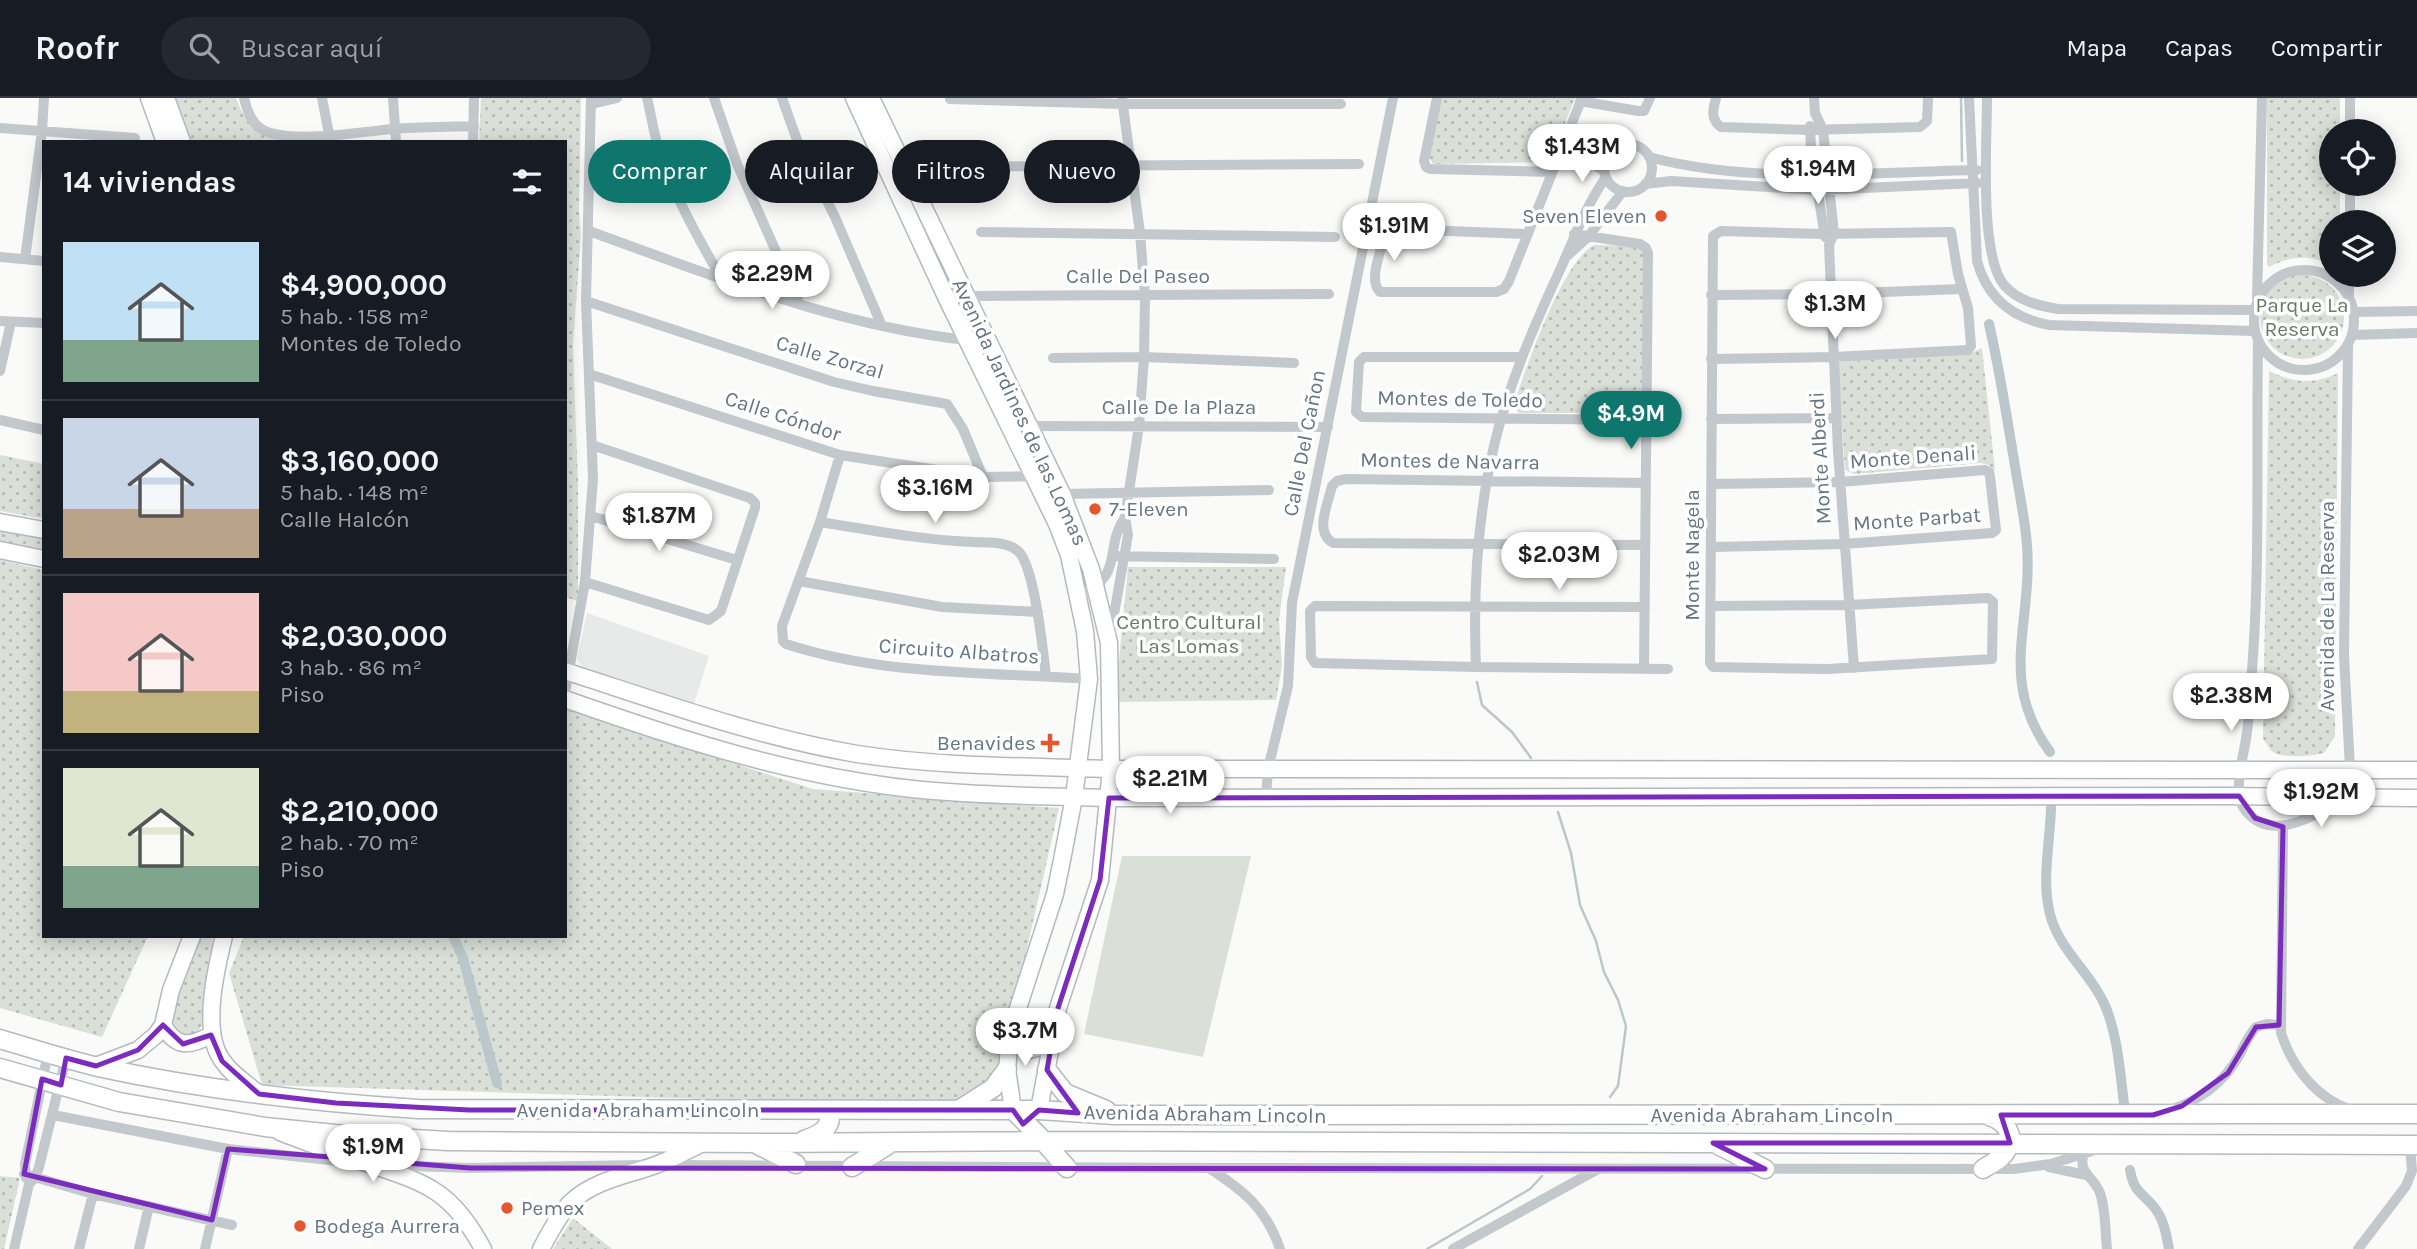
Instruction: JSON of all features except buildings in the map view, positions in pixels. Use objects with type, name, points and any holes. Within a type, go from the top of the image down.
[{"type":"main road","points":[[149,98],[171,137]]},
{"type":"main road","points":[[166,98],[171,137]]},
{"type":"main road","name":"Avenida Jardines de las Lomas","points":[[854,98],[947,299],[1047,501],[1069,555],[1085,631],[1089,679],[1074,797],[1055,894],[1011,1030],[1007,1067],[1018,1116]]},
{"type":"main road","name":"Avenida Jardines de las Lomas","points":[[871,98],[892,144]]},
{"type":"main road","name":"Avenida Jardines de las Lomas","points":[[923,203],[1031,426],[1082,541],[1109,643],[1111,769],[1100,880],[1058,1007],[1039,1110]]},
{"type":"main road","points":[[0,522],[42,530]]},
{"type":"main road","points":[[0,550],[42,559]]},
{"type":"main road","points":[[568,671],[798,742],[856,753],[971,766],[1111,769],[2417,770]]},
{"type":"main road","points":[[567,700],[711,747],[783,766],[921,790],[1109,798],[2417,798]]},
{"type":"main road","points":[[2053,768],[2053,796]]},
{"type":"main road","points":[[96,1066],[138,1051],[148,1044],[163,1025],[171,990],[191,938]]},
{"type":"main road","points":[[224,938],[213,997],[211,1035],[215,1050],[222,1061],[259,1094]]},
{"type":"main road","points":[[163,1025],[170,1038],[183,1044],[197,1043],[211,1035]]},
{"type":"main road","points":[[1011,1030],[1015,1041],[1029,1050],[1044,1046],[1052,1038]]},
{"type":"main road","name":"Avenida Abraham Lincoln","points":[[0,1039],[96,1066],[259,1094],[366,1106],[469,1110],[956,1111],[1018,1116],[1039,1110],[1115,1115],[2417,1114]]},
{"type":"main road","points":[[956,1111],[993,1088],[1007,1067],[1021,1059],[1028,1059],[1035,1060],[1047,1070],[1065,1093],[1115,1115]]},
{"type":"main road","points":[[0,1068],[119,1102],[265,1127],[364,1137],[448,1141],[2117,1142],[2414,1145]]},
{"type":"main road","points":[[364,1137],[366,1106]]},
{"type":"main road","points":[[798,1142],[827,1128],[831,1118],[829,1110]]},
{"type":"main road","points":[[1983,1169],[2003,1155],[2010,1143],[2005,1125],[1998,1118],[1989,1115]]},
{"type":"main road","points":[[983,1142],[1018,1116],[1067,1168]]},
{"type":"main road","points":[[265,1127],[414,1178],[436,1191],[470,1226],[483,1249]]},
{"type":"main road","points":[[541,1249],[561,1215],[578,1197],[613,1178],[656,1165],[708,1141]]},
{"type":"main road","points":[[755,1143],[796,1164]]},
{"type":"main road","points":[[852,1167],[891,1143]]},
{"type":"main road","points":[[1713,1143],[1765,1169]]},
{"type":"street","points":[[25,259],[38,200],[44,98]]},
{"type":"street","points":[[244,98],[251,119],[258,127],[270,133],[330,138],[395,129],[474,126]]},
{"type":"street","points":[[322,98],[330,138]]},
{"type":"street","points":[[394,98],[396,140]]},
{"type":"street","points":[[473,140],[474,98]]},
{"type":"street","points":[[568,671],[585,582],[591,516],[592,445],[586,301],[592,101],[617,98]]},
{"type":"street","points":[[647,98],[668,173],[698,238],[721,278]]},
{"type":"street","points":[[714,98],[737,164],[799,303]]},
{"type":"street","points":[[782,98],[797,140],[841,230],[882,326]]},
{"type":"street","name":"Calle Del Cañon","points":[[1266,797],[1268,769],[1288,686],[1292,603],[1393,98]]},
{"type":"street","points":[[1437,98],[1424,161],[1426,167],[1552,172]]},
{"type":"street","points":[[1528,234],[1397,229],[1384,237],[1374,280],[1376,288],[1380,292],[1496,292],[1504,289],[1509,281],[1528,234],[1552,172],[1581,100],[1644,111],[1650,98]]},
{"type":"street","points":[[1716,98],[1714,120],[1724,127],[1809,130],[1917,128],[1926,123],[1928,98]]},
{"type":"street","points":[[1814,98],[1815,113],[1809,130],[1817,190],[1828,233]]},
{"type":"street","points":[[1969,98],[1976,248],[1980,273],[1993,295],[2013,313],[2049,325],[2254,331]]},
{"type":"street","points":[[1987,98],[1987,183],[1991,253],[2004,284],[2032,303],[2058,309],[2256,305]]},
{"type":"street","points":[[2262,98],[2254,331],[2266,354],[2288,368],[2302,370],[2316,369],[2339,356],[2350,340],[2354,312],[2349,287]]},
{"type":"street","points":[[2350,98],[2350,119]]},
{"type":"street","points":[[950,99],[1341,104]]},
{"type":"street","points":[[1122,101],[1127,140]]},
{"type":"street","points":[[1815,113],[1824,130],[1830,190],[1828,233]]},
{"type":"street","points":[[0,128],[135,138]]},
{"type":"street","points":[[1567,135],[1589,144],[1615,148]]},
{"type":"street","points":[[1476,667],[1474,608],[1488,480],[1502,418],[1522,357],[1585,209],[1605,174],[1606,158],[1615,148],[1634,145],[1640,147],[1649,157],[1652,171],[1645,184]]},
{"type":"street","points":[[1561,150],[1583,158],[1605,174],[1610,184],[1623,191],[1635,190],[1645,184],[1671,181],[1817,190],[1987,183]]},
{"type":"street","points":[[1649,157],[1671,163],[1748,172],[1828,174],[1987,169]]},
{"type":"street","points":[[1140,167],[1359,164]]},
{"type":"street","points":[[1565,258],[1588,237],[1623,191]]},
{"type":"street","points":[[1109,643],[1119,557],[1119,528],[1125,517],[1139,426],[1144,357],[1145,296],[1135,203]]},
{"type":"street","points":[[589,231],[799,303],[882,326],[967,340]]},
{"type":"street","name":"Monte Nagela","points":[[1828,233],[1719,231],[1712,239],[1710,663],[1712,667],[1854,668]]},
{"type":"street","points":[[1711,359],[1967,351],[1971,346],[1968,308],[1961,289],[1952,235],[1949,231],[1828,233]]},
{"type":"street","points":[[981,232],[1335,237]]},
{"type":"street","name":"Monte Alberdi","points":[[1828,233],[1836,418],[1854,668]]},
{"type":"street","points":[[1574,234],[1640,244],[1647,250],[1644,669]]},
{"type":"street","points":[[0,257],[42,261]]},
{"type":"street","points":[[2256,305],[2273,280],[2284,274],[2305,270],[2321,272],[2332,278],[2349,297]]},
{"type":"street","points":[[1711,295],[1961,289]]},
{"type":"street","name":"Calle Del Paseo","points":[[947,299],[1329,294]]},
{"type":"street","name":"Calle Zorzal","points":[[586,301],[834,382],[947,404],[964,429],[983,478]]},
{"type":"street","points":[[2354,312],[2417,312]]},
{"type":"street","points":[[0,371],[5,321],[42,323]]},
{"type":"street","points":[[2350,340],[2417,333]]},
{"type":"street","name":"Avenida de La Reserva","points":[[2346,798],[2350,769],[2344,655],[2350,340]]},
{"type":"street","points":[[2258,342],[2253,656],[2247,730],[2232,796],[2255,818],[2283,827],[2308,818],[2346,798]]},
{"type":"street","points":[[1052,358],[1144,357],[1294,363]]},
{"type":"street","name":"Montes de Toledo","points":[[1522,357],[1364,357],[1359,362],[1355,409],[1362,417],[1646,420]]},
{"type":"street","name":"Calle Cóndor","points":[[589,374],[840,455],[983,478],[1054,477]]},
{"type":"street","points":[[1711,419],[1836,418]]},
{"type":"street","points":[[0,420],[42,430]]},
{"type":"street","name":"Calle De la Plaza","points":[[1031,426],[1328,427]]},
{"type":"street","points":[[585,582],[709,620],[721,611],[755,513],[755,503],[750,498],[592,445]]},
{"type":"street","points":[[840,455],[799,582],[942,607],[1038,612]]},
{"type":"street","name":"Monte Denali","points":[[1712,484],[1840,482],[1985,470],[1990,475],[1996,527]]},
{"type":"street","name":"Montes de Navarra","points":[[1479,543],[1333,543],[1326,539],[1323,531],[1332,486],[1337,481],[1346,479],[1646,483]]},
{"type":"street","points":[[1062,494],[1269,490]]},
{"type":"street","points":[[591,516],[737,561]]},
{"type":"street","points":[[820,522],[933,540],[1010,546],[1021,554],[1025,561],[1038,612],[1046,676]]},
{"type":"street","name":"Monte Parbat","points":[[1712,547],[1844,544],[1992,533],[1996,527]]},
{"type":"street","points":[[1479,543],[1644,545]]},
{"type":"street","points":[[1078,596],[1096,587],[1119,557]]},
{"type":"street","points":[[1119,557],[1273,559]]},
{"type":"street","name":"Circuito Albatros","points":[[799,582],[782,626],[783,641],[786,644],[855,661],[916,670],[1089,679]]},
{"type":"street","points":[[1712,606],[1849,606],[1988,598],[1993,603],[1992,659],[1854,668]]},
{"type":"street","points":[[1644,607],[1315,606],[1310,611],[1311,657],[1315,663],[1668,669]]},
{"type":"street","points":[[2283,827],[2279,1025],[2284,1044],[2304,1077],[2323,1095],[2340,1107],[2364,1115]]},
{"type":"street","points":[[2153,1115],[2182,1106],[2213,1087],[2228,1073],[2252,1031],[2261,1025],[2279,1025]]},
{"type":"street","points":[[14,1249],[29,1179],[48,1053]]},
{"type":"street","points":[[29,1179],[53,1115],[66,1058]]},
{"type":"street","points":[[53,1115],[262,1154],[369,1164],[483,1168],[796,1164],[852,1167],[1067,1168],[1983,1169],[2042,1166],[2117,1142]]},
{"type":"street","points":[[2358,1249],[2406,1186],[2412,1171],[2414,1145]]},
{"type":"street","points":[[205,1249],[228,1149]]},
{"type":"street","points":[[2084,1154],[2082,1164],[2085,1175],[2099,1192],[2107,1249]]},
{"type":"street","points":[[2042,1166],[2085,1175]]},
{"type":"street","points":[[1209,1168],[1244,1191],[1263,1213],[1280,1249]]},
{"type":"street","points":[[1453,1249],[1599,1168]]},
{"type":"street","points":[[29,1179],[232,1225]]},
{"type":"street","points":[[79,1249],[93,1194]]},
{"type":"street","points":[[139,1249],[149,1206]]},
{"type":"highlighted area","points":[[2239,796],[2255,818],[2283,827],[2279,1025],[2256,1027],[2228,1073],[2182,1106],[2153,1115],[2001,1115],[2010,1143],[1713,1143],[1765,1169],[470,1168],[228,1149],[212,1220],[24,1174],[42,1079],[61,1085],[66,1058],[96,1066],[138,1050],[163,1025],[183,1044],[211,1035],[222,1061],[259,1094],[336,1103],[469,1110],[1013,1110],[1023,1124],[1039,1110],[1078,1113],[1047,1070],[1058,1008],[1100,880],[1109,798]]},
{"type":"shaded area","points":[[587,613],[709,656],[694,704],[583,667],[577,659]]},
{"type":"green space","points":[[172,98],[236,98],[249,121],[257,128],[277,136],[302,140],[188,140]]},
{"type":"green space","points":[[481,98],[581,98],[581,235],[573,345],[578,486],[578,601],[567,598],[567,140],[479,140]]},
{"type":"green space","points":[[1441,98],[1575,98],[1550,162],[1433,164],[1429,157]]},
{"type":"green space","name":"Parque La Reserva","points":[[2267,98],[2340,98],[2340,119],[2319,119],[2319,196],[2340,196],[2340,210],[2319,210],[2319,260],[2300,258],[2284,260],[2269,267]]},
{"type":"green space","points":[[1594,245],[1636,246],[1644,253],[1642,408],[1638,413],[1519,413],[1513,406],[1546,318],[1569,273]]},
{"type":"green space","name":"Parque La Reserva","points":[[2294,275],[2310,275],[2319,278],[2319,287],[2332,287],[2344,309],[2344,325],[2337,341],[2326,352],[2310,359],[2294,359],[2278,352],[2267,341],[2260,325],[2260,309],[2267,293],[2278,282]]},
{"type":"green space","points":[[1982,348],[1995,471],[1989,465],[1981,463],[1854,474],[1845,470],[1840,362],[1971,353]]},
{"type":"green space","name":"Parque La Reserva","points":[[2269,371],[2304,381],[2338,373],[2335,736],[2324,753],[2306,756],[2273,752],[2263,738]]},
{"type":"green space","points":[[0,455],[42,464],[42,519],[0,511]]},
{"type":"green space","points":[[0,526],[42,534],[42,552],[0,544]]},
{"type":"green space","points":[[0,560],[42,570],[42,938],[147,938],[102,1037],[0,1008]]},
{"type":"green space","name":"Centro Cultural Las Lomas","points":[[1128,567],[1286,567],[1279,620],[1282,666],[1276,700],[1115,702]]},
{"type":"green space","points":[[567,710],[813,789],[1059,808],[1001,1062],[997,1108],[262,1085],[229,973],[243,938],[567,938]]},
{"type":"green space","points":[[1122,856],[1251,856],[1203,1057],[1084,1034]]},
{"type":"green space","points":[[195,938],[213,938],[203,1023],[196,1035],[186,1040],[170,1025]]},
{"type":"green space","points":[[0,1176],[20,1178],[4,1249],[0,1249]]},
{"type":"green space","points":[[573,1218],[612,1249],[553,1249]]},
{"type":"waterway","points":[[1961,98],[1962,161]]},
{"type":"waterway","points":[[1989,324],[2027,545],[2028,574],[2021,675],[2025,700],[2034,725],[2050,752]]},
{"type":"waterway","points":[[1477,682],[1482,705],[1512,732],[1531,758]]},
{"type":"waterway","points":[[2051,808],[2046,879],[2048,907],[2057,933],[2094,985],[2106,1008],[2116,1043],[2124,1104]]},
{"type":"waterway","points":[[1558,812],[1571,853],[1580,905],[1596,941],[1604,972],[1618,1000],[1626,1026],[1618,1086],[1610,1097]]},
{"type":"waterway","points":[[454,938],[463,958],[497,1083]]},
{"type":"waterway","points":[[2130,1170],[2136,1188],[2160,1217],[2169,1249]]},
{"type":"waterway","points":[[1427,1249],[1530,1189],[1542,1176]]},
{"type":"place","name":"Seven Eleven","points":[[1661,216]]},
{"type":"place","name":"7-Eleven","points":[[1095,509]]},
{"type":"place","name":"Benavides","points":[[1050,743]]},
{"type":"place","name":"Pemex","points":[[507,1208]]},
{"type":"place","name":"Bodega Aurrera","points":[[300,1226]]}]
